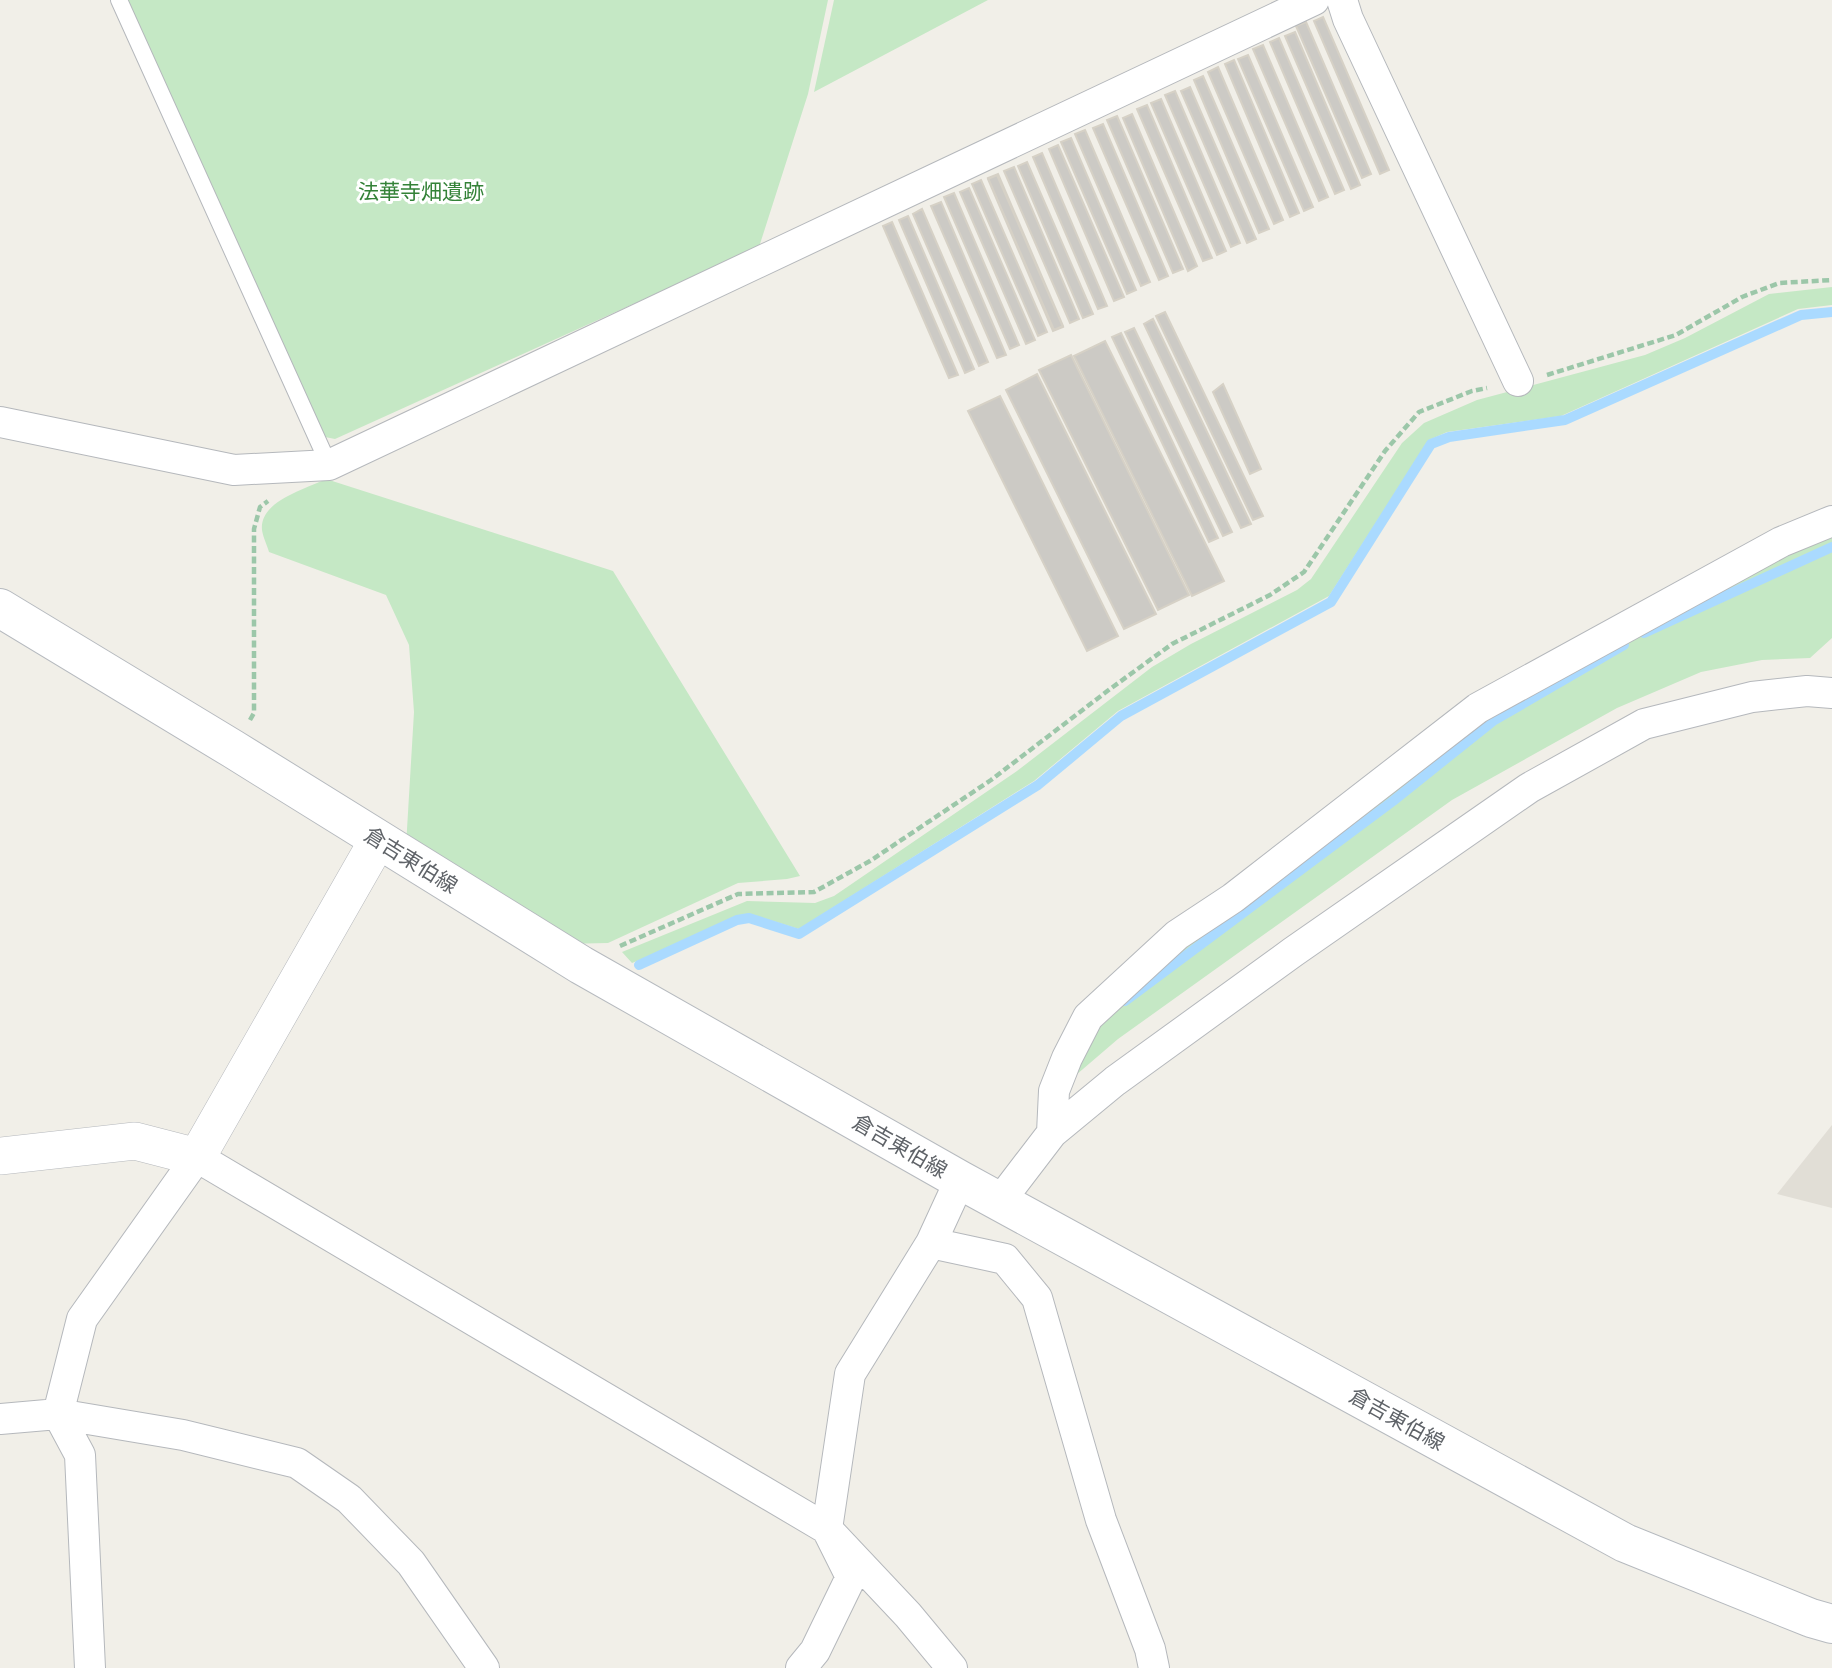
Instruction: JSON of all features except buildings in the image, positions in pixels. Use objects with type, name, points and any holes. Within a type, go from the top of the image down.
[{"type":"main road","name":"倉吉東伯線","points":[[0,608],[581,965],[960,1180],[1625,1543],[1832,1624]]},
{"type":"street","points":[[0,422],[234,470],[329,464],[1314,0]]},
{"type":"street","points":[[1342,0],[1348,19],[1518,381]]},
{"type":"street","points":[[1052,1133],[1054,1091],[1088,1017],[1177,935],[1233,898],[1478,708],[1781,542],[1832,521]]},
{"type":"street","points":[[1000,1201],[1052,1133],[1115,1081],[1293,952],[1529,788],[1644,723],[1752,697],[1807,691],[1832,693]]},
{"type":"street","points":[[90,1668],[80,1455],[58,1414],[82,1319],[197,1157],[378,840]]},
{"type":"street","points":[[0,1156],[135,1141],[197,1157],[827,1529],[908,1615],[952,1668]]},
{"type":"street","points":[[802,1668],[815,1651],[851,1577],[827,1529],[850,1374],[931,1244],[960,1180]]},
{"type":"street","points":[[931,1244],[1005,1259],[1037,1298],[1101,1520],[1150,1648],[1154,1668]]},
{"type":"street","points":[[0,1419],[58,1414],[183,1435],[297,1463],[349,1499],[411,1563],[484,1668]]},
{"type":"lane","points":[[119,0],[329,464]]},
{"type":"path","points":[[581,965],[738,894],[814,892],[870,861],[991,780],[1172,644],[1270,595],[1304,572],[1385,452],[1419,412],[1472,391],[1562,372],[1676,335],[1742,297],[1779,283],[1832,280]]},
{"type":"path","points":[[233,749],[254,713],[254,529],[260,507],[275,495]]},
{"type":"shaded area","points":[[1832,1125],[1832,1208],[1777,1194]]},
{"type":"green space","name":"法華寺畑遺跡","points":[[126,0],[828,0],[808,94],[759,247],[335,439],[325,437]]},
{"type":"green space","points":[[834,0],[988,0],[814,92]]},
{"type":"green space","points":[[1832,287],[1832,305],[1798,309],[1561,416],[1447,432],[1429,440],[1329,596],[1118,711],[1034,781],[799,929],[753,915],[632,963],[622,952],[747,901],[815,903],[834,896],[1017,771],[1152,667],[1297,590],[1311,579],[1402,443],[1424,423],[1477,400],[1645,355],[1685,338],[1769,294]]},
{"type":"green space","points":[[326,479],[613,571],[800,876],[738,883],[608,943],[563,944],[406,846],[414,712],[409,645],[386,595],[269,552],[262,530],[263,520],[276,504],[285,497]]},
{"type":"green space","points":[[1832,529],[1832,638],[1810,658],[1762,660],[1701,672],[1617,708],[1452,800],[1118,1039],[1069,1081],[1079,1047],[1159,960],[1491,709]]},
{"type":"waterway","points":[[639,965],[737,920],[749,918],[799,934],[1038,785],[1121,716],[1331,602],[1431,444],[1449,437],[1565,420],[1801,315],[1832,312]]},
{"type":"waterway","points":[[1644,633],[1832,547]]},
{"type":"waterway","points":[[1125,1001],[1393,801],[1493,721],[1624,645]]}]
